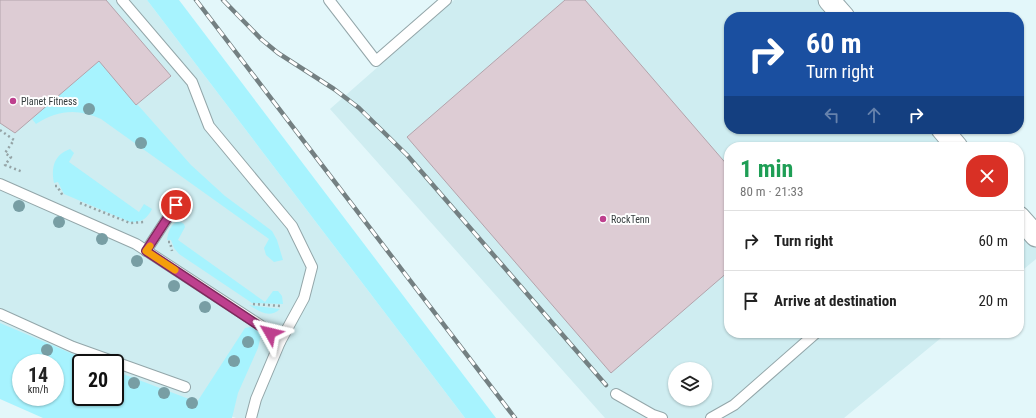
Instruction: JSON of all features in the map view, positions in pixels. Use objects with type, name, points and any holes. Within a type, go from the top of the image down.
[{"type":"street","points":[[829,0],[840,12]]},
{"type":"street","points":[[946,134],[953,142]]},
{"type":"street","points":[[1024,223],[1036,236]]},
{"type":"lane","points":[[122,0],[192,82],[209,126],[292,226],[312,266],[304,298],[280,342],[256,399],[251,418]]},
{"type":"lane","points":[[329,0],[376,61],[446,0]]},
{"type":"lane","points":[[0,184],[136,244],[260,325],[280,342]]},
{"type":"lane","points":[[146,251],[176,205]]},
{"type":"lane","points":[[0,314],[73,347],[185,387]]},
{"type":"lane","points":[[711,418],[734,405],[810,338]]},
{"type":"lane","points":[[616,394],[653,415],[662,418]]},
{"type":"path","points":[[0,130],[14,140],[5,153],[11,157],[5,165],[23,172]]},
{"type":"path","points":[[55,186],[57,186],[62,195],[69,198]]},
{"type":"path","points":[[76,201],[130,223],[144,222],[144,224]]},
{"type":"shaded area","points":[[0,0],[147,0],[465,418],[236,418],[124,377],[124,354],[72,354],[72,357],[0,325]]},
{"type":"shaded area","points":[[147,0],[179,0],[496,418],[465,418]]},
{"type":"shaded area","points":[[454,0],[829,0],[840,12],[724,12],[724,134],[946,134],[953,142],[724,142],[724,338],[941,338],[844,418],[605,418],[330,109]]},
{"type":"shaded area","points":[[99,61],[191,165],[225,196],[272,231],[277,240],[283,260],[274,262],[266,255],[264,248],[269,239],[101,119],[84,113],[68,112],[60,113],[44,119],[36,124],[32,119]]},
{"type":"shaded area","points":[[70,149],[74,153],[69,162],[139,212],[144,204],[152,209],[148,215],[143,220],[130,222],[64,194],[58,182],[54,183],[53,172],[57,158]]},
{"type":"shaded area","points":[[179,221],[184,224],[185,227],[178,240],[265,302],[273,291],[278,291],[282,296],[283,304],[252,303],[179,254],[174,248],[171,240],[167,240],[170,228]]},
{"type":"shaded area","points":[[1024,223],[1036,236],[1036,259],[1024,269]]},
{"type":"shaded area","points":[[249,305],[280,309],[276,312],[268,314],[260,312]]},
{"type":"shaded area","points":[[0,323],[73,354],[72,406],[124,406],[124,374],[197,402],[245,328],[250,327],[258,330],[261,335],[258,348],[238,393],[232,418],[43,418],[16,406],[64,406],[64,354],[12,354],[12,404],[0,399]]},
{"type":"building","points":[[0,0],[106,0],[171,76],[136,105],[99,61],[15,133],[0,123]]},
{"type":"building","name":"RockTenn","points":[[565,0],[585,0],[724,161],[724,275],[611,373],[407,137]]},
{"type":"railway","points":[[196,0],[515,418]]},
{"type":"railway","points":[[223,0],[261,39],[278,53],[334,89],[359,108],[407,155],[606,385]]},
{"type":"slow traffic","points":[[150,246],[146,251],[175,270]]},
{"type":"place","name":"Planet Fitness","points":[[13,101]]},
{"type":"place","name":"RockTenn","points":[[603,219]]},
{"type":"route","points":[[176,205],[146,251],[270,333]]}]
